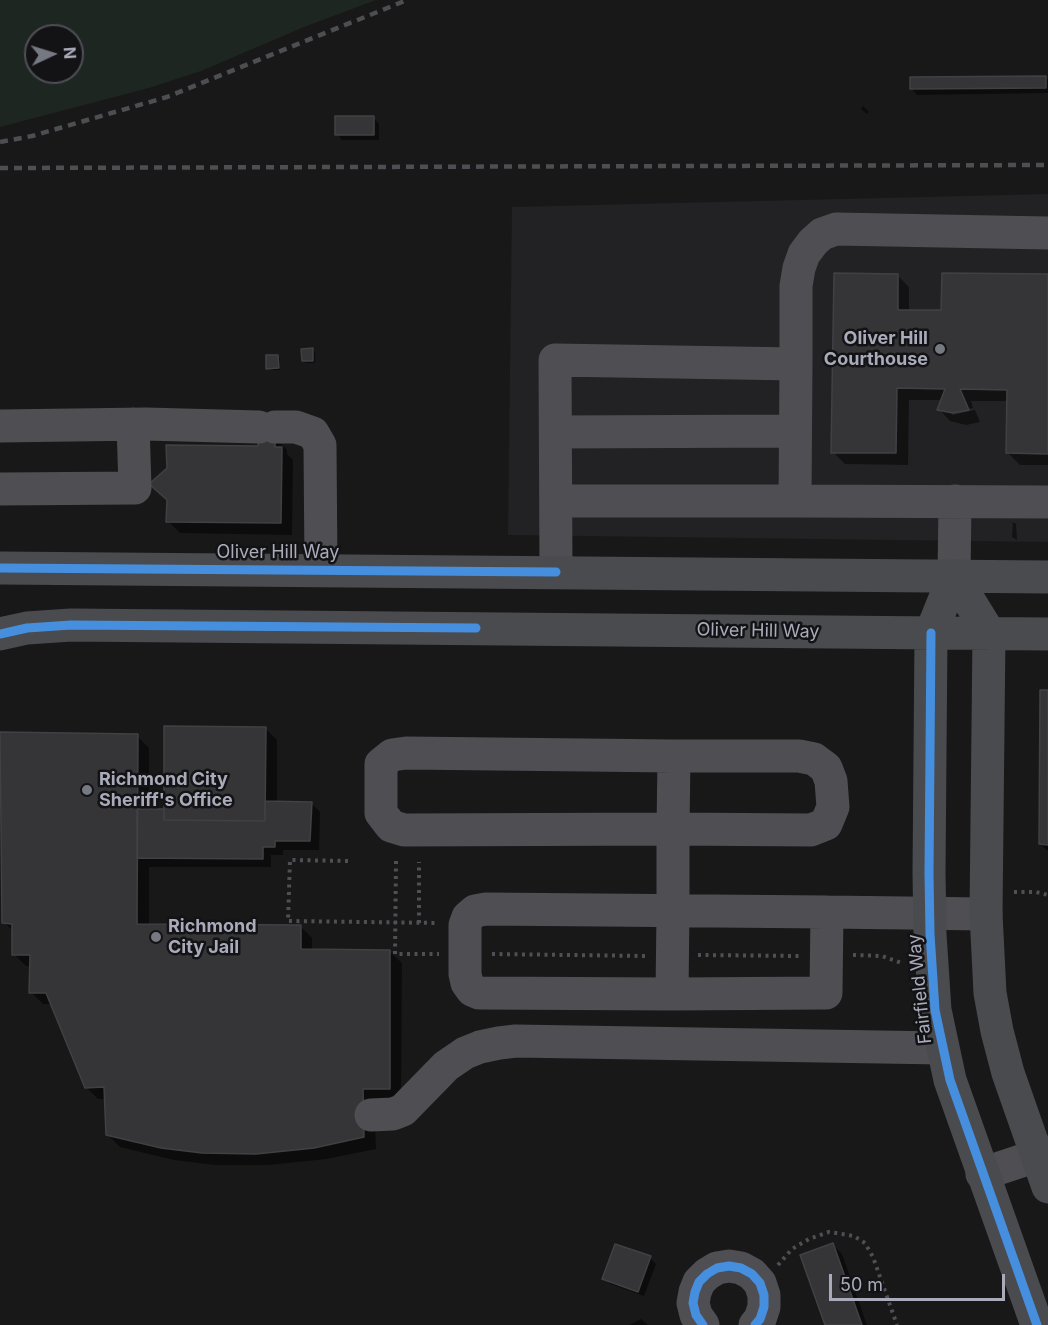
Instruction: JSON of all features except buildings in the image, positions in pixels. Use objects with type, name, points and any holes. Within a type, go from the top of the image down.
[{"type":"main road","name":"Oliver Hill Way","points":[[0,568],[1048,577]]},
{"type":"main road","name":"Fairfield Way","points":[[954,576],[931,633],[930,913],[935,1010],[950,1080],[1037,1325]]},
{"type":"main road","points":[[954,576],[989,633],[997,903],[990,993],[1008,1073],[1042,1154],[1048,1187]]},
{"type":"main road","name":"Oliver Hill Way","points":[[0,634],[27,628],[70,625],[1048,634]]},
{"type":"street","points":[[795,501],[796,286],[804,254],[813,242],[822,234],[836,229],[1048,233]]},
{"type":"street","points":[[556,572],[555,360],[796,364]]},
{"type":"street","points":[[0,489],[135,488],[133,424]]},
{"type":"street","points":[[0,426],[133,424],[296,427],[313,433],[320,445],[321,570]]},
{"type":"street","points":[[556,432],[795,431]]},
{"type":"street","points":[[556,501],[1048,502]]},
{"type":"street","points":[[954,576],[955,501]]},
{"type":"street","points":[[406,753],[674,756],[799,756],[814,759],[826,768],[831,781],[833,807],[826,824],[811,830],[404,830],[391,826],[381,813],[381,764],[392,755],[406,753]]},
{"type":"street","points":[[672,994],[674,756]]},
{"type":"street","points":[[826,912],[826,993],[479,993],[472,990],[465,974],[465,925],[468,917],[476,911],[486,909],[673,911],[826,912],[930,913],[997,903]]},
{"type":"street","points":[[370,1115],[393,1114],[403,1110],[446,1066],[465,1053],[480,1047],[516,1041],[942,1048]]},
{"type":"street","points":[[982,1174],[1042,1154]]},
{"type":"street","points":[[703,1325],[696,1315],[693,1304],[694,1292],[706,1274],[717,1268],[729,1266],[741,1268],[752,1274],[760,1283],[764,1295],[764,1307],[755,1325]]},
{"type":"path","points":[[348,861],[290,860],[288,921],[447,923]]},
{"type":"path","points":[[396,861],[395,954],[447,954]]},
{"type":"path","points":[[419,862],[419,922]]},
{"type":"path","points":[[997,903],[1036,892],[1048,895]]},
{"type":"path","points":[[488,954],[648,956]]},
{"type":"path","points":[[697,956],[802,956]]},
{"type":"path","points":[[850,956],[882,956],[910,965]]},
{"type":"path","points":[[775,1267],[792,1249],[809,1239],[829,1232],[854,1236],[865,1243],[873,1257],[897,1325]]},
{"type":"shaded area","points":[[0,0],[376,0],[304,27],[201,71],[149,88],[0,127]]},
{"type":"shaded area","points":[[1048,194],[1048,542],[508,535],[512,207]]},
{"type":"railway","points":[[0,142],[32,136],[167,97],[407,0]]},
{"type":"railway","points":[[0,168],[1048,165]]},
{"type":"cycle path","points":[[0,568],[556,572]]},
{"type":"cycle path","points":[[0,634],[27,628],[71,625],[476,628]]},
{"type":"cycle path","points":[[931,633],[929,873],[935,1010],[950,1080],[1037,1325]]},
{"type":"cycle path","points":[[703,1325],[696,1315],[693,1303],[699,1282],[717,1268],[729,1266],[741,1268],[752,1274],[760,1283],[764,1295],[764,1307],[755,1325]]},
{"type":"place","name":"Oliver Hill Courthouse","points":[[940,349]]},
{"type":"place","name":"Richmond City Sheriff's Office","points":[[87,790]]},
{"type":"place","name":"Richmond City Jail","points":[[156,937]]}]
